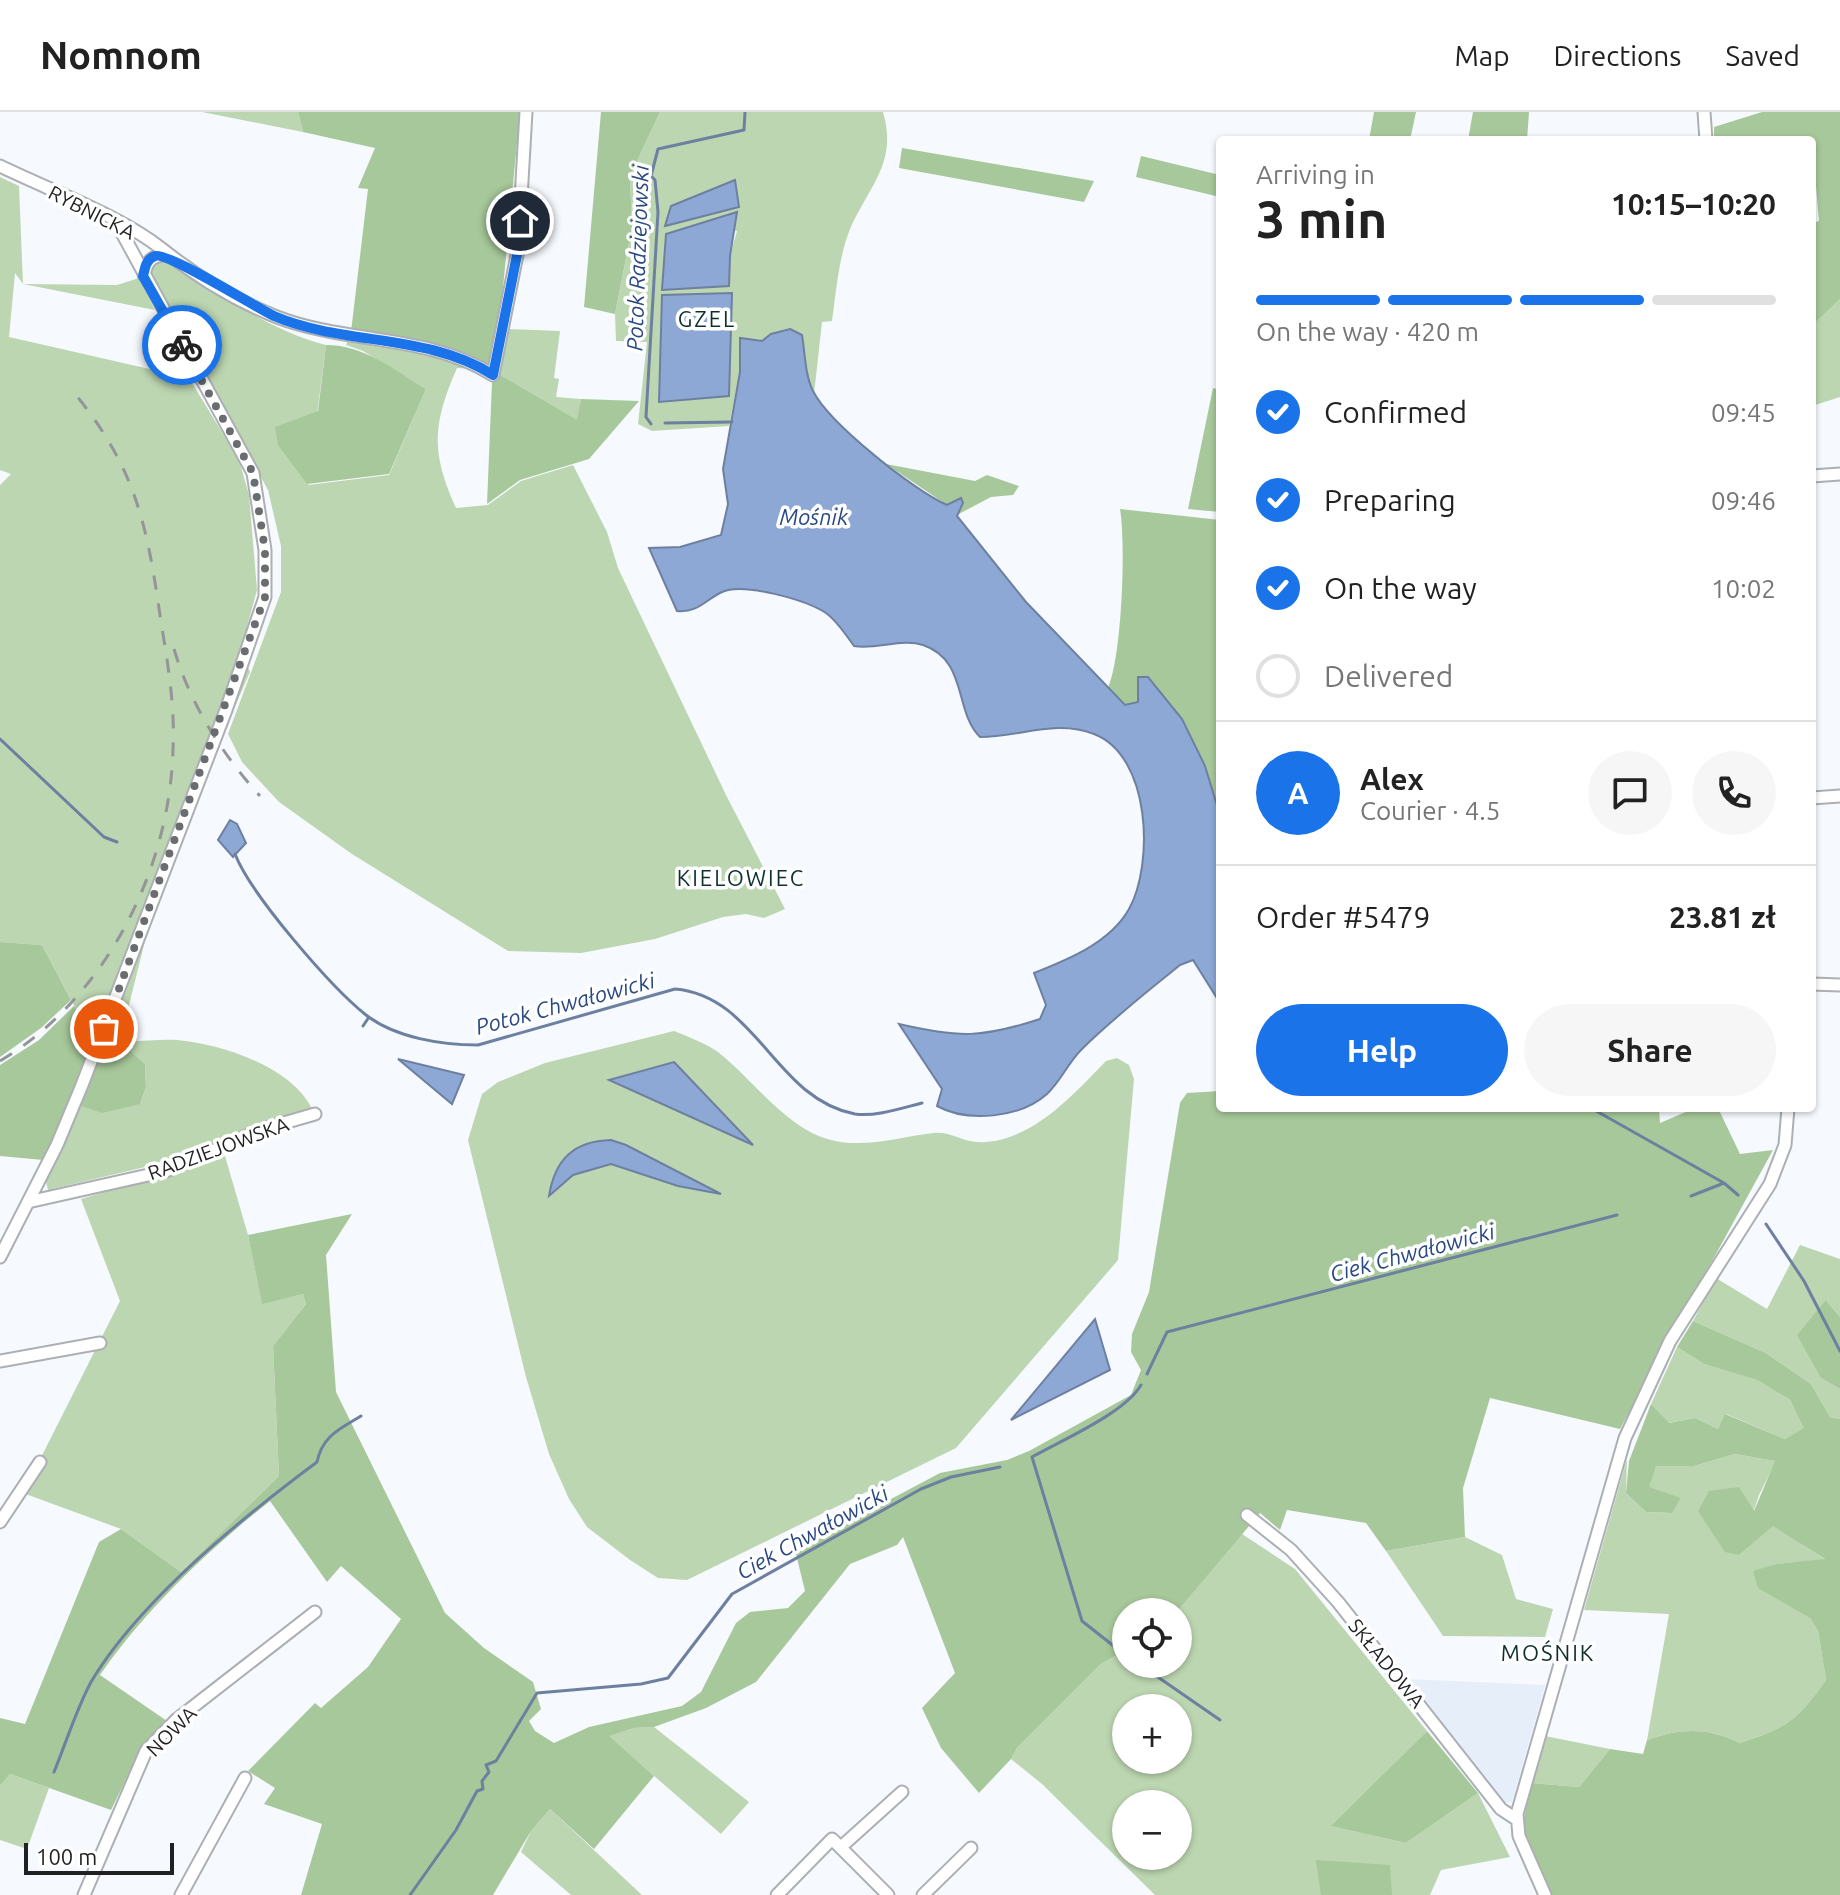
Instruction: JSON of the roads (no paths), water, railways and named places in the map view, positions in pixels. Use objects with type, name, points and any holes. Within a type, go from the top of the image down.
[{"type":"street","name":"RYBNICKA","points":[[0,166],[116,222],[223,290],[275,316],[313,329],[463,358],[493,375],[518,250],[526,112]]},
{"type":"street","points":[[1704,112],[1706,136]]},
{"type":"street","points":[[0,1257],[57,1145],[104,1029],[265,597],[265,550],[253,473],[116,222]]},
{"type":"street","points":[[143,276],[147,262],[156,255],[168,255]]},
{"type":"street","points":[[1816,476],[1840,474]]},
{"type":"street","points":[[1816,798],[1840,796]]},
{"type":"street","points":[[1816,984],[1840,985]]},
{"type":"street","points":[[1545,1895],[1523,1850],[1516,1819],[1588,1558],[1625,1438],[1670,1341],[1773,1179],[1785,1145],[1788,1112]]},
{"type":"street","name":"RADZIEJOWSKA","points":[[28,1202],[166,1171],[263,1129],[315,1114]]},
{"type":"street","points":[[0,1361],[100,1343]]},
{"type":"street","points":[[0,1522],[40,1462]]},
{"type":"street","name":"SKŁADOWA","points":[[1247,1515],[1309,1569],[1501,1809],[1516,1819]]},
{"type":"street","name":"NOWA","points":[[84,1895],[146,1751],[176,1720],[315,1612]]},
{"type":"street","points":[[181,1895],[245,1778]]},
{"type":"street","points":[[841,1847],[902,1792]]},
{"type":"street","points":[[777,1895],[832,1839],[888,1895]]},
{"type":"street","points":[[923,1895],[971,1848]]},
{"type":"water","points":[[735,180],[739,207],[665,226],[671,206]]},
{"type":"water","points":[[737,212],[729,286],[662,290],[666,234]]},
{"type":"water","points":[[732,293],[729,396],[659,402],[662,295]]},
{"type":"water","name":"Mośnik","points":[[790,329],[802,335],[813,391],[853,437],[932,497],[947,505],[961,498],[963,503],[957,516],[1026,602],[1125,705],[1138,702],[1138,677],[1148,677],[1182,719],[1205,766],[1216,802],[1216,997],[1193,960],[1180,965],[1081,1050],[1047,1094],[1009,1113],[963,1115],[937,1106],[942,1089],[899,1024],[938,1032],[970,1034],[1002,1030],[1040,1019],[1046,1005],[1034,973],[1074,956],[1099,941],[1111,932],[1129,909],[1142,866],[1144,840],[1137,787],[1127,764],[1113,746],[1094,734],[1051,728],[980,737],[966,714],[954,674],[947,662],[923,645],[854,646],[826,613],[790,598],[759,591],[732,589],[696,608],[677,611],[649,548],[680,547],[721,535],[728,504],[723,469],[740,372],[740,338],[762,341],[771,334]]},
{"type":"water","points":[[230,820],[237,824],[246,843],[233,857],[218,840]]},
{"type":"water","points":[[398,1059],[464,1075],[452,1104]]},
{"type":"water","points":[[674,1062],[753,1145],[609,1080]]},
{"type":"water","points":[[611,1140],[721,1194],[678,1186],[611,1164],[573,1175],[549,1196],[556,1172],[568,1154],[587,1144]]},
{"type":"water","points":[[1095,1319],[1110,1370],[1011,1420]]},
{"type":"waterway","name":"Potok Radziejowski","points":[[651,424],[646,417],[658,212],[655,180],[651,176],[658,149],[744,130],[745,112]]},
{"type":"waterway","name":"Potok Radziejowski","points":[[665,423],[732,422]]},
{"type":"waterway","name":"Potok Chwałowicki","points":[[0,739],[104,837],[117,842]]},
{"type":"waterway","name":"Potok Chwałowicki","points":[[235,854],[274,916],[333,984],[366,1015],[405,1035],[435,1042],[478,1045],[675,989],[703,996],[726,1009],[805,1089],[828,1105],[863,1115],[922,1103]]},
{"type":"waterway","points":[[363,1026],[369,1017]]},
{"type":"waterway","name":"Potok Radziejowski","points":[[1598,1112],[1724,1183],[1738,1195]]},
{"type":"waterway","name":"Ciek Chwałowicki","points":[[1691,1196],[1724,1183]]},
{"type":"waterway","name":"Ciek Chwałowicki","points":[[1147,1374],[1167,1332],[1617,1215]]},
{"type":"waterway","name":"Potok Radziejowski","points":[[1766,1224],[1804,1281],[1840,1351]]},
{"type":"waterway","points":[[1112,1645],[1082,1621],[1032,1457],[1107,1416],[1141,1385]]},
{"type":"waterway","points":[[54,1772],[91,1682],[136,1622],[225,1535],[317,1462],[319,1453],[333,1434],[361,1416]]},
{"type":"waterway","name":"Ciek Chwałowicki","points":[[410,1895],[456,1830],[477,1791],[483,1789],[482,1781],[489,1772],[486,1765],[496,1761],[537,1693],[641,1684],[668,1678],[732,1594],[921,1489],[951,1477],[1000,1467]]},
{"type":"waterway","points":[[1159,1678],[1220,1720]]},
{"type":"railway","points":[[0,1061],[37,1035],[71,1003],[100,967],[125,927],[145,885],[169,795],[173,749],[172,701],[144,526],[111,445],[71,389]]},
{"type":"railway","points":[[174,649],[198,709],[233,763],[260,796]]},
{"type":"district","name":"GZEL","points":[[707,318]]},
{"type":"district","name":"KIELOWIEC","points":[[741,877]]},
{"type":"district","name":"MOŚNIK","points":[[1548,1652]]}]
